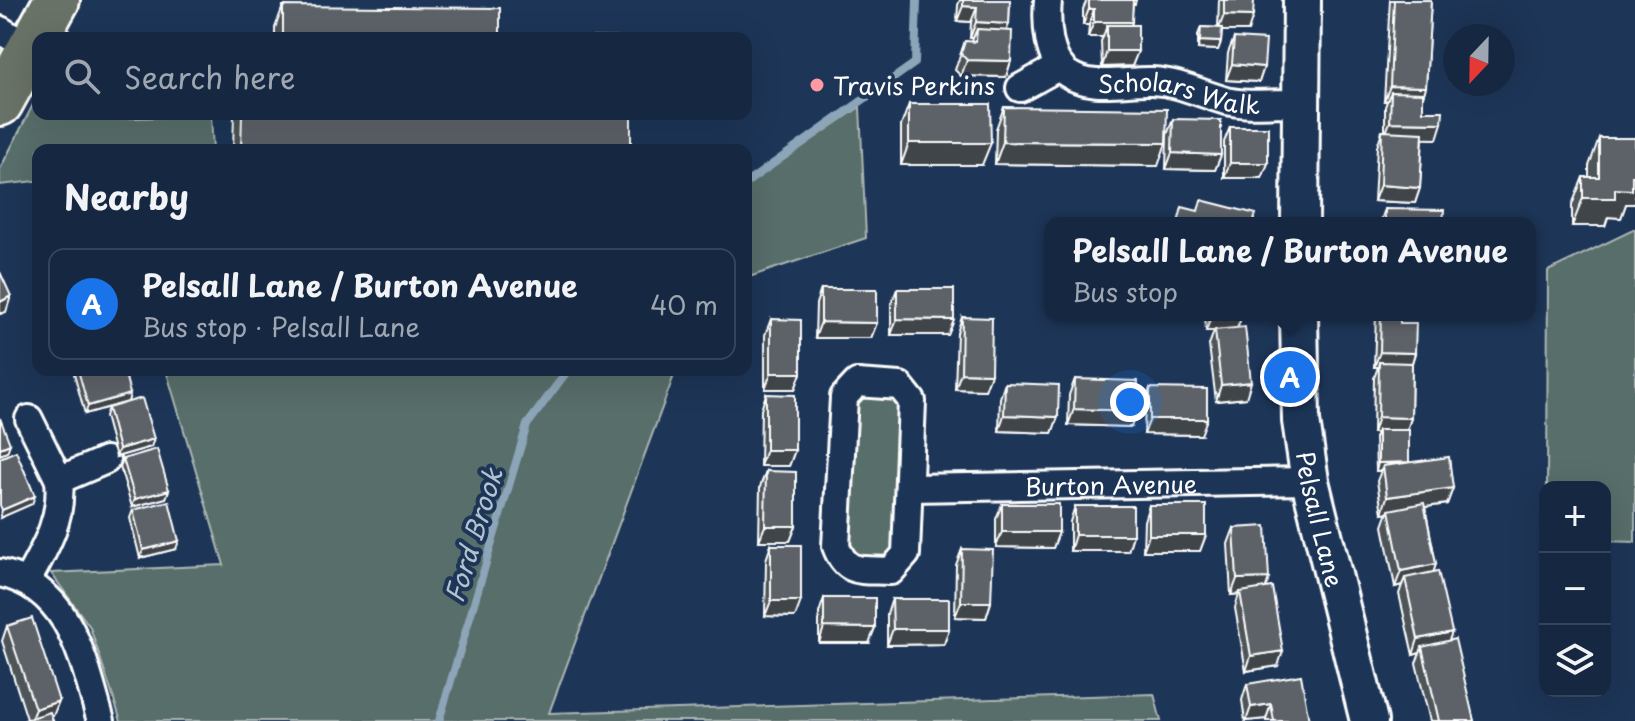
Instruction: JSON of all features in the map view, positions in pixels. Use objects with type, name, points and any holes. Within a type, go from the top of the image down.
[{"type":"highway","points":[[0,103],[15,39],[57,0]]},
{"type":"main road","points":[[1300,217],[1302,0]]},
{"type":"main road","name":"Pelsall Lane","points":[[1299,321],[1301,421],[1310,481],[1369,721]]},
{"type":"street","points":[[1020,88],[1060,66],[1047,27],[1048,0]]},
{"type":"street","name":"Scholars Walk","points":[[1060,66],[1079,79],[1103,83],[1153,81],[1186,86],[1226,101],[1302,103]]},
{"type":"street","points":[[857,383],[900,386],[908,393],[912,401],[911,488],[906,554],[901,563],[891,571],[850,568],[842,563],[836,546],[844,397],[857,383]]},
{"type":"street","points":[[27,581],[58,519],[59,480],[29,419]]},
{"type":"street","points":[[59,480],[106,460]]},
{"type":"street","name":"Burton Avenue","points":[[911,488],[1310,481]]},
{"type":"street","points":[[0,573],[27,581],[61,608],[101,721]]},
{"type":"green space","points":[[32,107],[32,120],[211,120],[213,144],[32,144],[32,181],[0,185],[0,169]]},
{"type":"green space","points":[[860,107],[866,238],[752,276],[752,181]]},
{"type":"green space","points":[[1635,229],[1635,542],[1611,541],[1611,481],[1547,481],[1548,271]]},
{"type":"green space","points":[[168,376],[674,376],[549,713],[1154,694],[1161,721],[121,721],[90,627],[51,573],[224,565]]},
{"type":"green space","points":[[860,391],[896,396],[900,405],[899,546],[881,562],[858,559],[848,546],[853,399]]},
{"type":"building","points":[[963,0],[1010,0],[1009,24],[976,22],[977,7],[963,6]]},
{"type":"building","points":[[1089,0],[1133,0],[1132,22],[1094,22],[1094,9],[1089,9]]},
{"type":"building","points":[[1224,0],[1254,0],[1253,16],[1224,15]]},
{"type":"building","points":[[1394,0],[1431,0],[1426,87],[1390,86]]},
{"type":"building","points":[[283,6],[500,8],[500,32],[283,32]]},
{"type":"building","points":[[1107,25],[1138,25],[1138,51],[1107,51]]},
{"type":"building","points":[[1201,27],[1222,28],[1221,42],[1200,41]]},
{"type":"building","points":[[977,29],[1012,31],[1011,61],[967,60],[961,54],[965,41],[976,42]]},
{"type":"building","points":[[1234,38],[1266,40],[1264,67],[1232,64]]},
{"type":"building","points":[[1391,92],[1423,93],[1423,111],[1443,111],[1442,123],[1390,122]]},
{"type":"building","points":[[909,104],[990,104],[991,143],[909,143]]},
{"type":"building","points":[[1004,107],[1167,109],[1166,143],[1003,142]]},
{"type":"building","points":[[1173,119],[1221,120],[1221,155],[1172,153]]},
{"type":"building","points":[[242,120],[631,120],[631,144],[241,144]]},
{"type":"building","points":[[1230,127],[1268,127],[1268,163],[1230,163]]},
{"type":"building","points":[[1382,131],[1423,133],[1420,188],[1380,185]]},
{"type":"building","points":[[1599,138],[1635,138],[1632,190],[1615,189],[1615,198],[1583,198],[1583,177],[1599,177]]},
{"type":"building","points":[[1201,200],[1256,214],[1255,217],[1180,217],[1182,207],[1198,211]]},
{"type":"building","points":[[1385,209],[1444,210],[1443,217],[1385,217]]},
{"type":"building","points":[[0,272],[11,296],[0,302]]},
{"type":"building","points":[[821,289],[877,289],[877,323],[821,322]]},
{"type":"building","points":[[897,289],[954,289],[954,320],[897,319]]},
{"type":"building","points":[[962,317],[992,318],[991,374],[961,373]]},
{"type":"building","points":[[771,319],[801,320],[801,373],[771,373]]},
{"type":"building","points":[[1381,321],[1416,323],[1415,353],[1380,352]]},
{"type":"building","points":[[1245,327],[1251,382],[1221,385],[1215,330]]},
{"type":"building","points":[[1379,362],[1412,363],[1411,418],[1378,417]]},
{"type":"building","points":[[80,376],[126,376],[130,394],[88,406]]},
{"type":"building","points":[[1075,379],[1138,381],[1137,411],[1074,409]]},
{"type":"building","points":[[1005,383],[1059,385],[1058,417],[1004,415]]},
{"type":"building","points":[[1150,388],[1207,389],[1207,419],[1150,419]]},
{"type":"building","points":[[766,394],[795,395],[795,450],[766,450]]},
{"type":"building","points":[[142,398],[154,439],[119,449],[108,408]]},
{"type":"building","points":[[0,418],[10,444],[0,448]]},
{"type":"building","points":[[1378,430],[1409,430],[1409,462],[1378,463]]},
{"type":"building","points":[[157,449],[169,490],[135,499],[123,459]]},
{"type":"building","points":[[16,451],[35,496],[2,510],[0,458]]},
{"type":"building","points":[[1449,457],[1453,488],[1387,497],[1383,466]]},
{"type":"building","points":[[766,471],[796,472],[796,526],[765,526]]},
{"type":"building","points":[[169,501],[179,541],[143,550],[133,510]]},
{"type":"building","points":[[1424,503],[1436,564],[1401,571],[1389,510]]},
{"type":"building","points":[[1002,504],[1059,504],[1059,532],[1002,532]]},
{"type":"building","points":[[1149,505],[1206,505],[1206,535],[1149,535]]},
{"type":"building","points":[[1075,506],[1133,506],[1133,535],[1075,535]]},
{"type":"building","points":[[1266,526],[1269,578],[1237,579],[1234,528]]},
{"type":"building","points":[[771,545],[801,545],[801,601],[771,601]]},
{"type":"building","points":[[962,549],[993,550],[991,602],[961,602]]},
{"type":"building","points":[[1438,571],[1452,632],[1418,639],[1405,578]]},
{"type":"building","points":[[1272,587],[1283,651],[1251,656],[1240,592]]},
{"type":"building","points":[[824,598],[875,598],[875,628],[824,627]]},
{"type":"building","points":[[892,599],[949,599],[949,629],[893,629]]},
{"type":"building","points":[[32,618],[59,701],[35,709],[7,626]]},
{"type":"building","points":[[1455,639],[1474,721],[1439,721],[1422,647]]},
{"type":"building","points":[[1301,675],[1309,721],[1274,721],[1271,704],[1251,707],[1247,684]]},
{"type":"building","points":[[50,712],[53,721],[25,720]]},
{"type":"waterway","name":"Ford Brook","points":[[752,179],[915,63],[917,0]]},
{"type":"waterway","name":"Ford Brook","points":[[439,721],[527,425],[564,376]]},
{"type":"place","name":"Travis Perkins","points":[[817,85]]},
{"type":"place","name":"Pelsall Lane / Burton Avenue","points":[[1290,377]]}]
